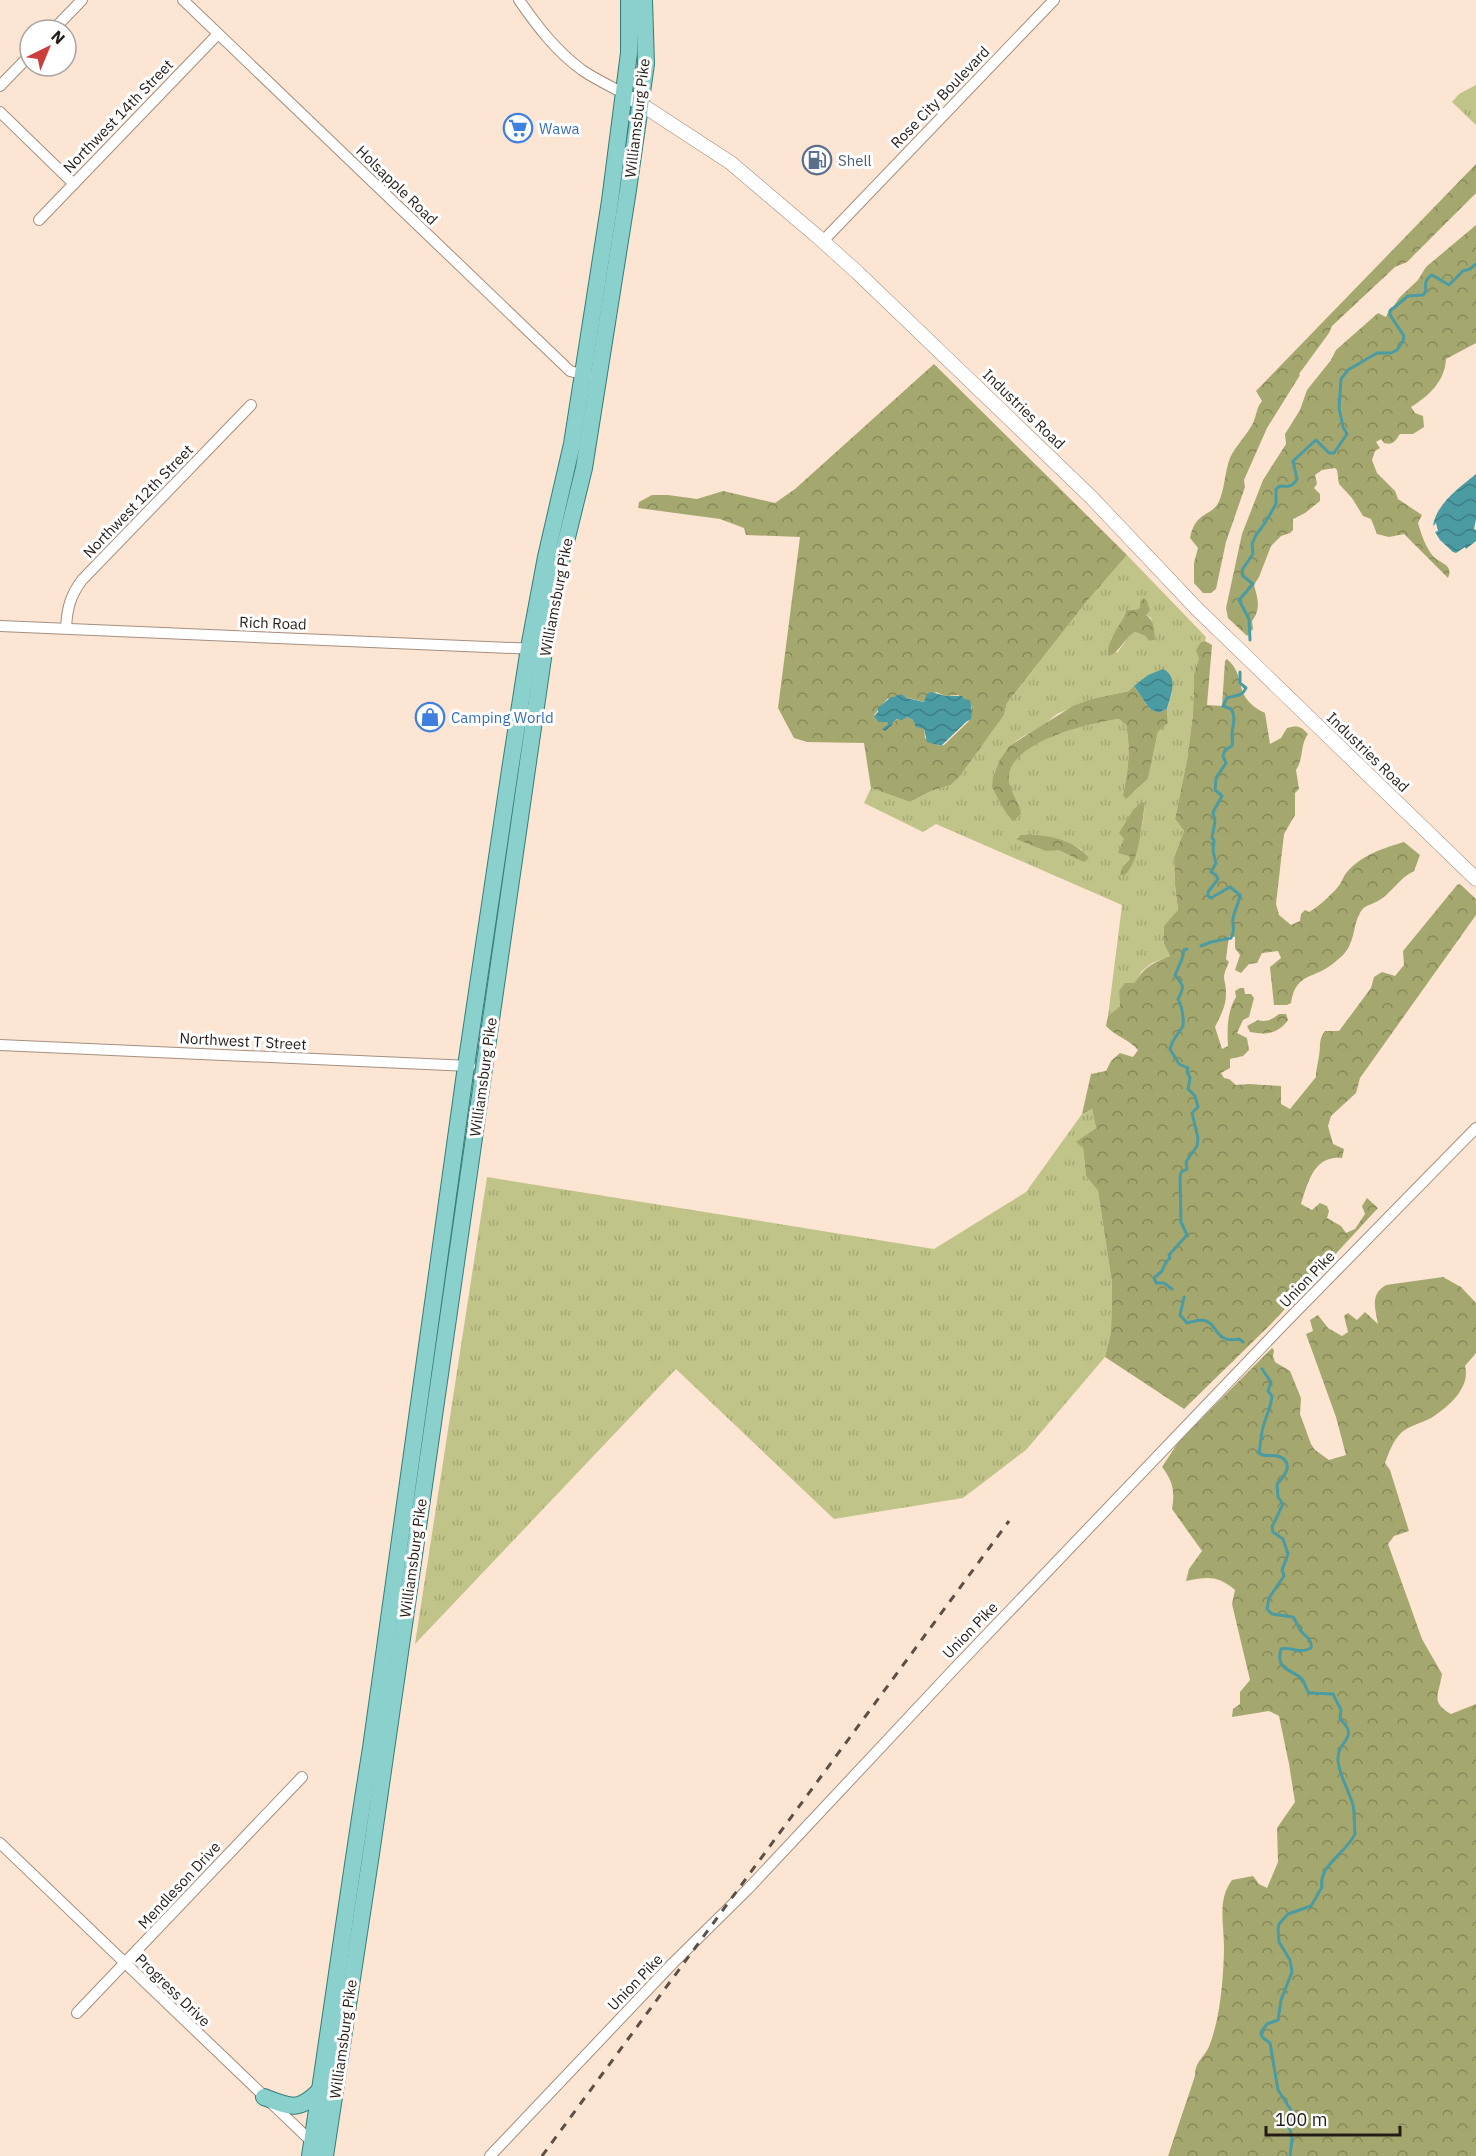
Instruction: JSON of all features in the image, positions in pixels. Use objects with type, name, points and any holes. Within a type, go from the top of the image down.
[{"type":"main road","name":"Williamsburg Pike","points":[[590,376],[629,53],[629,0]]},
{"type":"main road","name":"Williamsburg Pike","points":[[320,2153],[484,1067],[537,649],[546,557],[590,376],[640,104],[646,64],[644,0]]},
{"type":"main road","name":"Williamsburg Pike","points":[[320,2153],[322,2088],[466,1066],[537,649]]},
{"type":"main road","points":[[264,2097],[288,2107],[299,2107],[322,2088]]},
{"type":"street","points":[[65,18],[82,0]]},
{"type":"street","name":"Holsapple Road","points":[[183,0],[570,371],[590,376]]},
{"type":"street","name":"Industries Road","points":[[519,0],[538,28],[582,70],[623,93],[731,163],[823,242],[1071,477],[1197,609],[1476,879]]},
{"type":"street","name":"Rose City Boulevard","points":[[823,242],[1054,0]]},
{"type":"street","name":"Northwest 14th Street","points":[[39,220],[218,34]]},
{"type":"street","points":[[0,86],[18,67]]},
{"type":"street","points":[[0,112],[74,184]]},
{"type":"street","name":"Northwest 12th Street","points":[[66,628],[67,609],[72,593],[82,580],[251,405]]},
{"type":"street","name":"Rich Road","points":[[0,626],[537,649]]},
{"type":"street","name":"Northwest T Street","points":[[0,1045],[484,1067]]},
{"type":"street","name":"Union Pike","points":[[490,2156],[665,1972],[748,1889],[955,1668],[1265,1344],[1476,1128]]},
{"type":"street","name":"Mendleson Drive","points":[[77,2013],[302,1777]]},
{"type":"street","name":"Progress Drive","points":[[0,1843],[320,2153]]},
{"type":"green space","points":[[1476,85],[1476,125],[1452,102],[1459,94]]},
{"type":"green space","points":[[1476,164],[1476,193],[1407,262],[1395,267],[1332,326],[1299,374],[1267,428],[1244,480],[1245,487],[1226,542],[1216,589],[1211,593],[1203,593],[1194,583],[1194,563],[1198,548],[1190,538],[1196,522],[1213,509],[1220,499],[1230,458],[1251,427],[1262,401],[1256,391]]},
{"type":"green space","points":[[1476,225],[1476,343],[1446,359],[1443,374],[1435,387],[1411,407],[1415,413],[1423,416],[1424,427],[1413,434],[1400,434],[1392,443],[1384,443],[1381,439],[1376,442],[1380,448],[1375,451],[1372,460],[1377,473],[1395,491],[1398,499],[1422,515],[1418,523],[1424,541],[1433,556],[1448,567],[1448,578],[1404,534],[1389,537],[1377,534],[1371,519],[1363,516],[1352,498],[1339,484],[1337,470],[1335,468],[1322,470],[1315,475],[1317,484],[1314,488],[1320,494],[1320,501],[1293,519],[1293,530],[1281,536],[1271,546],[1254,585],[1258,608],[1252,621],[1253,629],[1247,636],[1228,618],[1226,608],[1242,534],[1263,480],[1286,444],[1285,434],[1300,410],[1307,390],[1331,360],[1336,350],[1378,313],[1386,317],[1390,308],[1418,280],[1426,267]]},
{"type":"green space","points":[[934,364],[1127,555],[1088,600],[1007,703],[1004,715],[961,775],[951,785],[931,791],[910,802],[871,788],[864,743],[807,742],[794,738],[778,708],[800,537],[746,535],[744,528],[720,519],[638,508],[639,502],[652,495],[697,499],[723,491],[775,503],[795,489]],"holes":[[[936,692],[946,696],[958,695],[972,707],[969,721],[944,745],[939,746],[925,738],[924,728],[919,728],[913,720],[907,717],[884,727],[888,724],[887,722],[878,722],[874,715],[887,699],[904,697],[925,702]]]},
{"type":"green space","points":[[1127,555],[1206,637],[1205,641],[1201,642],[1194,674],[1193,714],[1187,760],[1175,819],[1184,831],[1174,857],[1178,910],[1164,944],[1170,956],[1152,963],[1142,971],[1134,983],[1119,991],[1120,1006],[1108,1016],[1122,905],[936,824],[923,832],[864,803],[871,788],[910,802],[931,791],[951,785],[961,775],[1004,715],[1007,703],[1088,600]],"holes":[[[1140,602],[1146,615],[1151,618],[1155,640],[1149,641],[1145,636],[1135,632],[1130,635],[1117,653],[1111,639],[1119,628],[1126,610],[1139,609]],[[1148,675],[1172,693],[1167,709],[1168,723],[1158,732],[1148,779],[1134,792],[1123,795],[1129,752],[1126,725],[1119,719],[1054,736],[1023,753],[1013,764],[1008,776],[1010,788],[1020,805],[993,777],[999,761],[1009,746],[1040,728],[1057,714],[1091,699],[1129,691]],[[1145,804],[1141,833],[1125,875],[1123,866],[1130,859],[1124,840],[1125,828],[1132,814]],[[1020,835],[1050,837],[1082,850],[1071,856],[1016,838]]]},
{"type":"green space","points":[[1143,598],[1147,601],[1150,610],[1146,615],[1153,623],[1155,640],[1149,641],[1145,636],[1135,632],[1109,656],[1111,639],[1126,610],[1139,609]]},
{"type":"green space","points":[[1205,641],[1212,645],[1207,705],[1222,706],[1227,659],[1237,673],[1248,700],[1254,707],[1265,713],[1270,744],[1281,738],[1290,727],[1299,727],[1308,734],[1296,770],[1299,789],[1295,793],[1295,815],[1284,834],[1276,904],[1279,915],[1291,925],[1300,921],[1301,914],[1305,910],[1309,912],[1320,905],[1339,886],[1353,866],[1373,853],[1404,842],[1420,855],[1414,871],[1383,898],[1362,910],[1349,947],[1344,954],[1328,968],[1302,981],[1297,986],[1291,1003],[1287,1005],[1274,1005],[1270,967],[1281,958],[1278,951],[1262,953],[1257,963],[1249,964],[1241,973],[1235,970],[1240,955],[1235,948],[1235,937],[1229,936],[1226,959],[1229,962],[1224,976],[1226,999],[1215,1027],[1222,1049],[1228,1046],[1228,1021],[1236,997],[1235,991],[1244,988],[1245,994],[1251,994],[1254,998],[1249,1017],[1243,1020],[1237,1033],[1247,1038],[1249,1050],[1243,1056],[1230,1059],[1230,1068],[1221,1073],[1224,1078],[1236,1085],[1281,1086],[1281,1104],[1290,1109],[1316,1077],[1321,1040],[1325,1031],[1339,1031],[1371,988],[1374,977],[1382,972],[1395,976],[1404,965],[1403,951],[1457,885],[1460,884],[1476,899],[1476,915],[1360,1078],[1356,1093],[1331,1116],[1328,1126],[1333,1144],[1344,1149],[1342,1158],[1332,1158],[1319,1165],[1310,1179],[1301,1204],[1312,1210],[1320,1203],[1327,1206],[1329,1211],[1327,1218],[1341,1226],[1346,1233],[1355,1229],[1365,1214],[1362,1206],[1367,1198],[1378,1208],[1271,1324],[1184,1409],[1105,1357],[1111,1332],[1112,1283],[1098,1191],[1086,1176],[1083,1148],[1076,1142],[1096,1128],[1092,1109],[1082,1114],[1091,1074],[1106,1071],[1111,1061],[1120,1053],[1133,1057],[1138,1050],[1106,1026],[1108,1016],[1120,1006],[1119,991],[1125,983],[1134,983],[1149,966],[1170,956],[1164,944],[1164,926],[1178,910],[1174,857],[1184,831],[1175,819],[1187,760],[1193,714],[1194,674],[1199,658],[1196,650],[1201,642]]},
{"type":"green space","points":[[1134,686],[1149,708],[1158,713],[1167,709],[1168,723],[1158,732],[1148,779],[1126,799],[1123,795],[1129,752],[1126,725],[1119,719],[1073,730],[1038,743],[1024,752],[1014,763],[1009,780],[1021,814],[1013,821],[992,787],[999,761],[1009,746],[1073,706],[1091,699],[1129,691]]},
{"type":"green space","points":[[1142,802],[1145,804],[1137,852],[1130,869],[1125,875],[1120,875],[1123,866],[1130,859],[1129,856],[1118,853],[1124,839],[1119,833],[1133,810]]},
{"type":"green space","points":[[1030,834],[1069,843],[1089,858],[1084,862],[1058,850],[1046,851],[1016,839],[1020,835]]},
{"type":"green space","points":[[1279,1014],[1286,1014],[1288,1020],[1276,1031],[1250,1032],[1247,1026],[1258,1020],[1269,1020]]},
{"type":"green space","points":[[1092,1109],[1096,1128],[1077,1142],[1083,1148],[1086,1176],[1098,1191],[1112,1283],[1111,1332],[1105,1357],[1026,1450],[963,1498],[834,1519],[676,1369],[415,1644],[487,1177],[934,1249],[1026,1192],[1082,1114]]},
{"type":"green space","points":[[1443,1277],[1461,1287],[1476,1303],[1476,1353],[1465,1366],[1465,1382],[1457,1396],[1431,1418],[1404,1431],[1392,1447],[1385,1463],[1390,1470],[1409,1531],[1394,1536],[1388,1544],[1422,1639],[1442,1674],[1438,1697],[1440,1706],[1451,1714],[1476,1704],[1476,2156],[1168,2156],[1195,2071],[1208,2049],[1216,2022],[1223,1966],[1224,1896],[1232,1880],[1253,1876],[1259,1884],[1267,1888],[1278,1862],[1277,1828],[1295,1802],[1279,1716],[1269,1711],[1232,1717],[1233,1709],[1240,1704],[1240,1692],[1250,1680],[1232,1604],[1235,1590],[1212,1578],[1186,1581],[1189,1569],[1202,1551],[1172,1509],[1172,1487],[1162,1467],[1179,1441],[1272,1348],[1275,1362],[1290,1371],[1301,1398],[1300,1414],[1315,1450],[1329,1460],[1346,1455],[1336,1417],[1306,1334],[1313,1331],[1310,1320],[1318,1315],[1328,1328],[1342,1336],[1348,1332],[1344,1316],[1348,1313],[1357,1320],[1365,1312],[1378,1324],[1376,1297],[1386,1285]]},
{"type":"water","points":[[1476,474],[1474,529],[1476,530],[1476,541],[1456,553],[1440,540],[1435,532],[1438,531],[1436,523],[1433,526],[1435,518],[1444,503],[1456,490]]},
{"type":"water","points":[[1163,669],[1171,677],[1172,687],[1167,709],[1158,713],[1149,708],[1134,686],[1148,675]]},
{"type":"water","points":[[931,692],[946,696],[962,696],[970,700],[971,719],[941,746],[927,742],[924,729],[916,727],[913,720],[907,717],[902,720],[897,719],[885,731],[882,729],[888,724],[887,722],[878,722],[874,716],[878,708],[891,697],[901,694],[907,698],[924,702],[927,694]]},
{"type":"waterway","points":[[1250,640],[1249,619],[1239,600],[1253,584],[1243,576],[1242,570],[1253,554],[1252,544],[1256,535],[1276,504],[1276,489],[1280,486],[1290,486],[1297,479],[1293,461],[1316,440],[1329,453],[1334,453],[1347,434],[1339,408],[1341,379],[1348,370],[1377,353],[1391,353],[1397,350],[1404,336],[1390,315],[1390,311],[1408,296],[1423,295],[1428,278],[1432,275],[1449,285],[1463,271],[1476,264]]},
{"type":"waterway","points":[[1201,946],[1231,938],[1240,895],[1230,887],[1211,898],[1208,896],[1208,892],[1218,879],[1211,872],[1216,863],[1212,838],[1215,821],[1213,812],[1222,796],[1215,790],[1216,778],[1226,763],[1223,756],[1225,750],[1232,746],[1234,722],[1231,709],[1223,706],[1227,698],[1240,694],[1246,688],[1240,683],[1240,672]]},
{"type":"waterway","points":[[1172,1289],[1164,1283],[1156,1283],[1154,1278],[1162,1271],[1170,1258],[1169,1255],[1187,1235],[1181,1222],[1180,1177],[1181,1172],[1187,1169],[1186,1162],[1197,1146],[1198,1138],[1192,1113],[1198,1107],[1195,1096],[1188,1089],[1190,1078],[1188,1068],[1179,1064],[1170,1049],[1183,1026],[1181,1005],[1178,999],[1182,987],[1175,975],[1184,950],[1187,949]]},
{"type":"waterway","points":[[1184,1297],[1180,1315],[1187,1323],[1202,1320],[1211,1325],[1220,1336],[1231,1340],[1239,1339],[1243,1342]]},
{"type":"waterway","points":[[1262,1369],[1271,1382],[1268,1391],[1272,1396],[1262,1430],[1259,1453],[1278,1456],[1287,1465],[1283,1477],[1277,1484],[1278,1497],[1283,1504],[1272,1527],[1273,1532],[1283,1539],[1288,1554],[1282,1570],[1284,1576],[1269,1598],[1267,1609],[1272,1614],[1293,1617],[1311,1642],[1311,1648],[1306,1650],[1281,1649],[1282,1665],[1302,1679],[1309,1693],[1333,1694],[1341,1710],[1340,1719],[1346,1726],[1348,1735],[1338,1760],[1340,1772],[1353,1805],[1355,1834],[1324,1872],[1322,1887],[1311,1906],[1288,1914],[1279,1924],[1279,1942],[1290,1960],[1292,1972],[1281,2000],[1278,2020],[1267,2024],[1261,2032],[1262,2037],[1270,2043],[1278,2090],[1291,2110],[1290,2156]]},
{"type":"railway","points":[[542,2156],[1009,1521]]},
{"type":"place","name":"Wawa","points":[[518,128]]},
{"type":"place","name":"Shell","points":[[817,160]]},
{"type":"place","name":"Camping World","points":[[430,717]]}]
